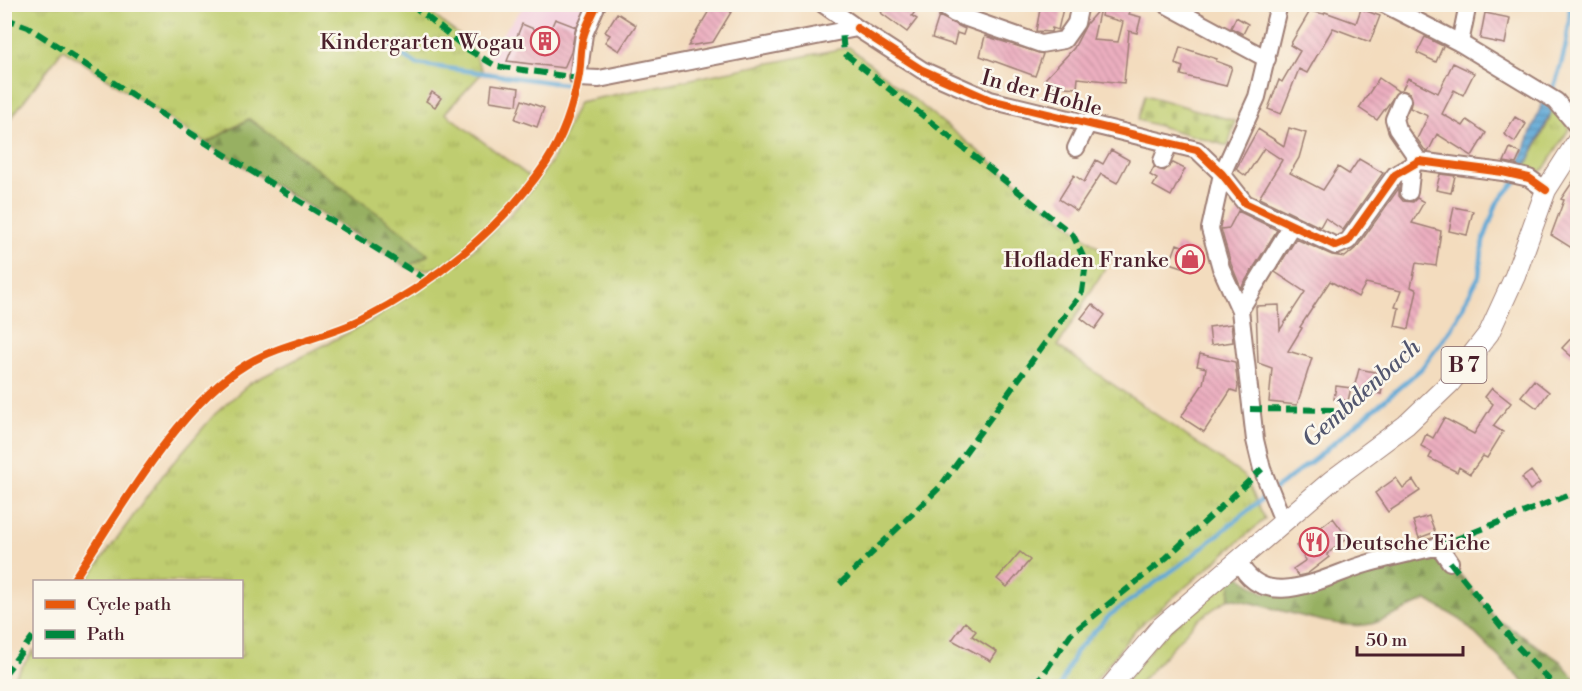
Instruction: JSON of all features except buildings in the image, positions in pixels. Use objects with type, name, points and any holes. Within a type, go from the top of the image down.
[{"type":"main road","name":"B 7","points":[[1111,687],[1161,627],[1238,560],[1280,512],[1331,481],[1406,425],[1450,383],[1489,333],[1515,276],[1546,190],[1578,140]]},
{"type":"street","points":[[597,4],[584,34],[578,78],[599,79],[857,28]]},
{"type":"street","name":"In der Hohle","points":[[823,4],[922,70],[990,100],[1197,150],[1222,174],[1245,203],[1336,246],[1348,241],[1395,175],[1415,163]]},
{"type":"street","points":[[940,4],[965,18],[1041,44],[1064,40],[1076,23],[1080,4]]},
{"type":"street","points":[[1165,4],[1267,59]]},
{"type":"street","points":[[1279,4],[1257,97],[1222,174],[1210,229],[1221,268],[1240,310],[1255,440],[1265,478],[1280,512]]},
{"type":"street","points":[[1384,4],[1460,43],[1550,97],[1578,127]]},
{"type":"street","points":[[1460,43],[1468,4]]},
{"type":"street","points":[[1402,100],[1394,119],[1415,163],[1409,192]]},
{"type":"street","name":"In der Hohle","points":[[1076,148],[1088,123]]},
{"type":"street","points":[[1162,161],[1169,143]]},
{"type":"street","points":[[1415,163],[1503,172],[1529,178],[1546,190]]},
{"type":"street","points":[[1240,310],[1292,225]]},
{"type":"street","points":[[1238,560],[1241,569],[1257,582],[1273,589],[1319,582],[1364,564],[1439,546],[1450,562]]},
{"type":"shaded area","points":[[525,5],[586,5],[580,19],[584,21],[564,68],[495,60],[486,54]]},
{"type":"green space","points":[[5,5],[420,5],[468,42],[483,72],[445,113],[531,178],[500,215],[459,254],[432,269],[407,267],[428,255],[249,119],[206,143],[63,49],[5,126]]},
{"type":"green space","points":[[849,47],[1111,258],[1058,346],[1245,477],[1265,519],[1135,630],[1091,686],[8,686],[33,651],[33,658],[243,658],[243,580],[87,580],[165,472],[215,414],[250,383],[373,320],[467,255],[500,225],[520,204],[551,162],[579,102]]},
{"type":"green space","points":[[1145,95],[1235,121],[1228,146],[1138,120]]},
{"type":"green space","points":[[1552,103],[1569,129],[1544,169],[1536,174],[1524,170],[1549,121]]},
{"type":"green space","points":[[249,119],[411,238],[428,255],[407,267],[206,143]]},
{"type":"green space","points":[[1452,551],[1450,562],[1495,618],[1560,661],[1577,681],[1577,686],[1528,686],[1461,620],[1427,600],[1378,622],[1356,625],[1321,621],[1229,598],[1233,572],[1264,593],[1315,589]]},
{"type":"green space","points":[[1233,572],[1229,598],[1196,621],[1137,686],[1122,686],[1155,644]]},
{"type":"water","points":[[1544,98],[1552,103],[1551,113],[1524,170],[1518,167]]},
{"type":"waterway","name":"Gembdenbach","points":[[1551,94],[1565,50],[1570,4]]},
{"type":"waterway","points":[[388,46],[416,64],[564,84]]},
{"type":"waterway","name":"Gembdenbach","points":[[1275,489],[1316,458],[1421,369],[1451,329],[1479,276],[1483,242],[1497,203],[1517,180]]},
{"type":"waterway","name":"Gembdenbach","points":[[1060,686],[1076,651],[1110,615],[1187,560],[1268,494]]},
{"type":"marked path","points":[[411,4],[467,49],[496,66],[578,78],[577,83]]},
{"type":"marked path","points":[[4,18],[28,27],[206,143],[427,280]]},
{"type":"marked path","points":[[840,584],[940,487],[1082,292],[1086,263],[1073,235],[844,53],[842,31]]},
{"type":"marked path","points":[[1250,409],[1345,410]]},
{"type":"marked path","points":[[1035,686],[1071,634],[1166,558],[1262,469]]},
{"type":"marked path","points":[[1439,546],[1578,491]]},
{"type":"marked path","points":[[1450,562],[1516,645],[1555,686]]},
{"type":"marked path","points":[[4,675],[33,636]]},
{"type":"cycle path","points":[[73,580],[150,463],[197,406],[221,383],[260,357],[333,332],[388,305],[464,253],[508,211],[546,163],[563,131],[577,85],[583,39],[597,4]]},
{"type":"cycle path","points":[[857,28],[922,70],[990,100],[1197,150],[1222,174],[1245,203],[1336,246],[1348,241],[1395,175],[1419,161],[1503,172],[1529,178],[1546,190]]},
{"type":"place","name":"Kindergarten Wogau","points":[[545,41]]},
{"type":"place","name":"Hofladen Franke","points":[[1190,259]]},
{"type":"place","name":"Deutsche Eiche","points":[[1314,542]]}]
